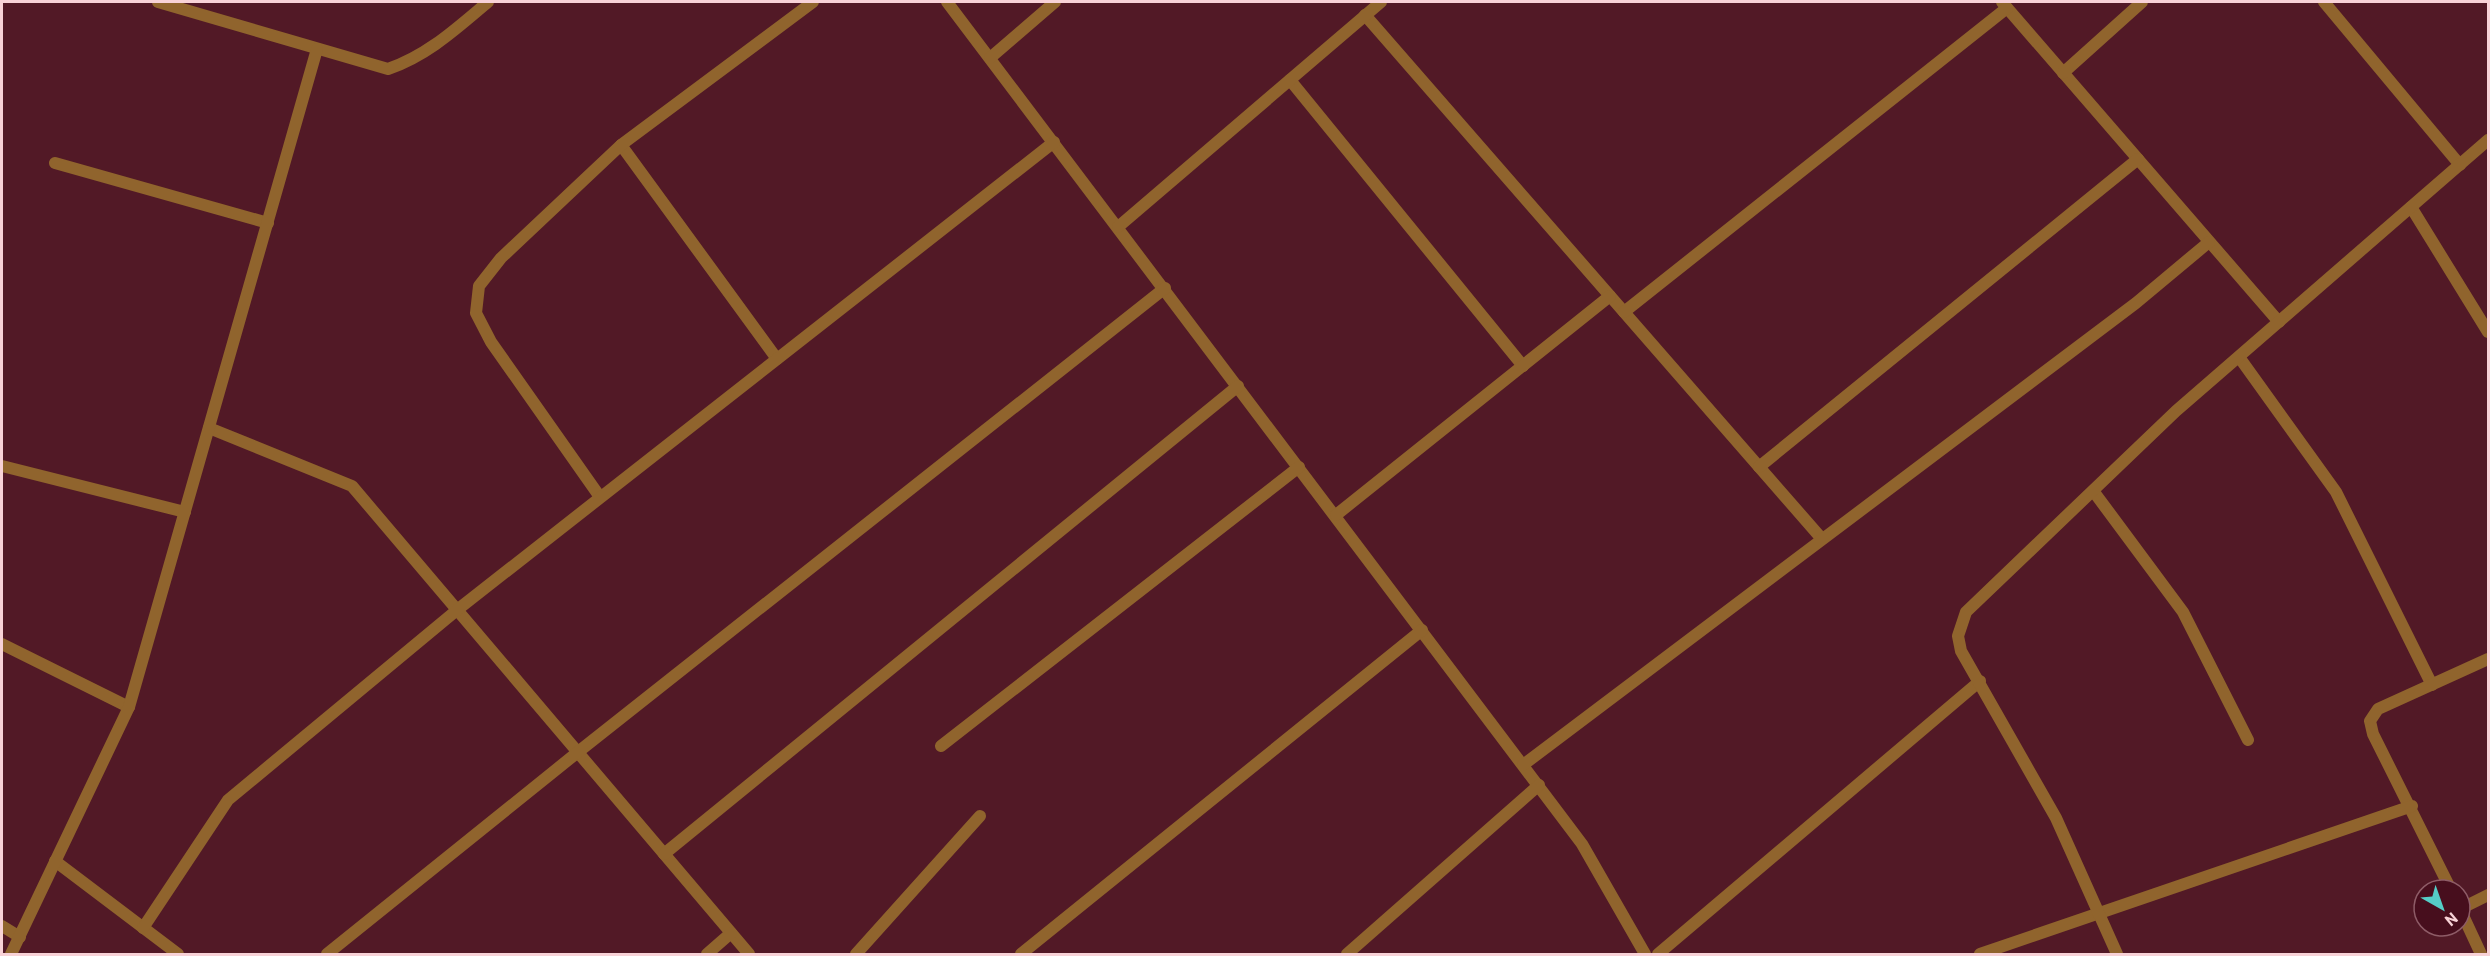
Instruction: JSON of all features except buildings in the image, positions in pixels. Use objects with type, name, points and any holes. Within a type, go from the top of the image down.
[{"type":"street","points":[[158,2],[388,69],[409,62],[428,50],[483,3]]},
{"type":"street","points":[[600,497],[491,342],[476,313],[479,286],[501,258],[621,145],[813,2]]},
{"type":"street","points":[[947,2],[1582,843],[1645,954]]},
{"type":"street","points":[[990,58],[1055,2]]},
{"type":"street","points":[[1118,227],[1381,2]]},
{"type":"street","points":[[2063,73],[2142,2]]},
{"type":"street","points":[[2324,2],[2460,165]]},
{"type":"street","points":[[1624,312],[2005,5],[2279,322]]},
{"type":"street","points":[[1365,15],[1822,539]]},
{"type":"street","points":[[11,954],[129,707],[317,49]]},
{"type":"street","points":[[1290,80],[1523,366]]},
{"type":"street","points":[[2117,954],[2056,818],[1961,651],[1958,636],[1966,612],[2094,492],[2176,411],[2488,140]]},
{"type":"street","points":[[143,928],[228,800],[457,610],[1054,142]]},
{"type":"street","points":[[621,145],[777,359]]},
{"type":"street","points":[[1759,467],[2138,159]]},
{"type":"street","points":[[55,163],[267,223]]},
{"type":"street","points":[[2411,207],[2488,332]]},
{"type":"street","points":[[1523,765],[2136,303],[2210,242]]},
{"type":"street","points":[[327,954],[578,752],[1165,288]]},
{"type":"street","points":[[1336,515],[1610,296]]},
{"type":"street","points":[[2239,357],[2336,492],[2432,686]]},
{"type":"street","points":[[664,854],[1238,386]]},
{"type":"street","points":[[209,428],[352,486],[749,954]]},
{"type":"street","points":[[2,466],[185,512]]},
{"type":"street","points":[[941,746],[1299,467]]},
{"type":"street","points":[[2094,492],[2183,612],[2248,740]]},
{"type":"street","points":[[1021,954],[1422,630]]},
{"type":"street","points":[[2,644],[129,707]]},
{"type":"street","points":[[2445,878],[2412,806],[2373,734],[2370,721],[2378,709],[2488,659]]},
{"type":"street","points":[[1658,954],[1980,681]]},
{"type":"street","points":[[1347,954],[1539,785]]},
{"type":"street","points":[[1980,954],[2412,806]]},
{"type":"street","points":[[856,954],[980,816]]},
{"type":"street","points":[[55,861],[178,954]]},
{"type":"street","points":[[2472,903],[2488,896]]},
{"type":"street","points":[[2,926],[20,937]]},
{"type":"street","points":[[707,954],[731,933]]},
{"type":"street","points":[[2472,935],[2481,954]]}]
